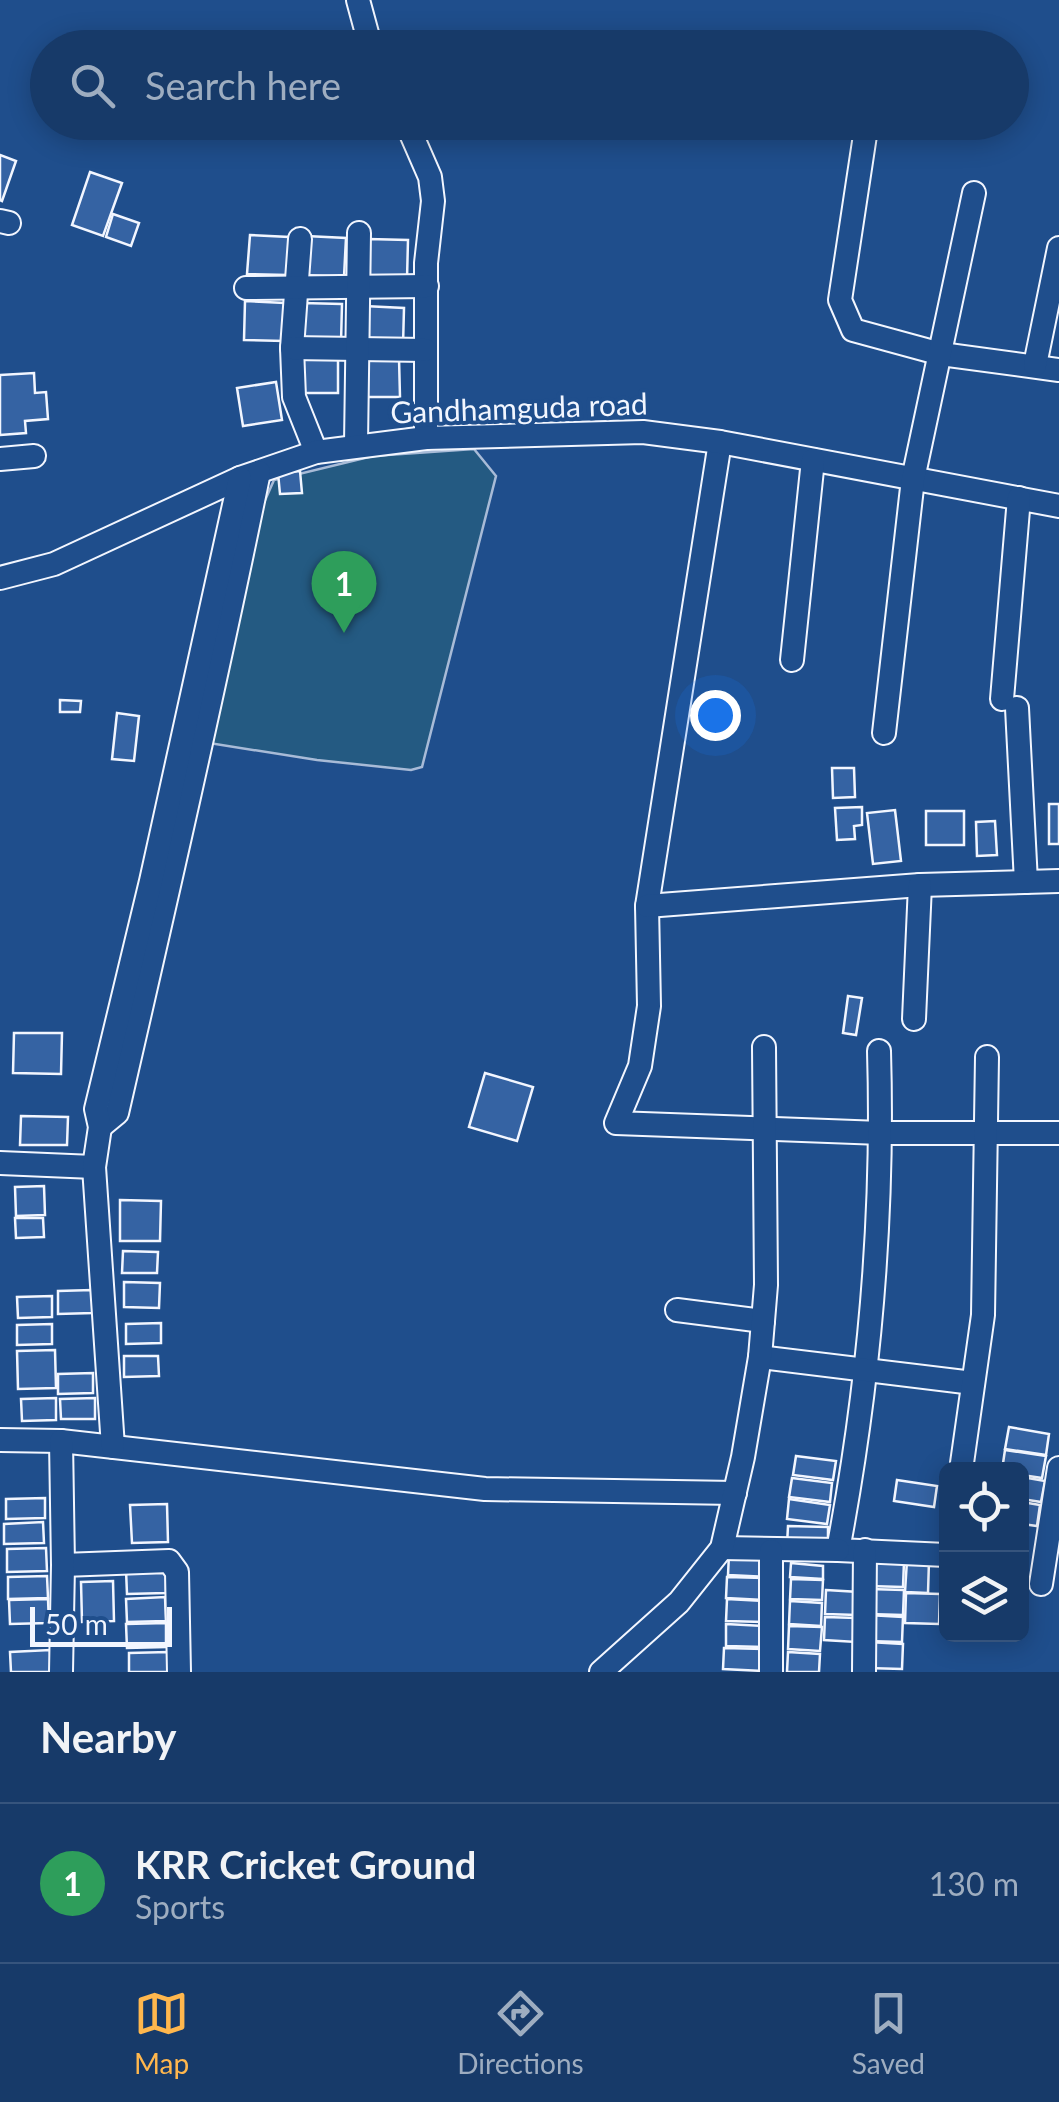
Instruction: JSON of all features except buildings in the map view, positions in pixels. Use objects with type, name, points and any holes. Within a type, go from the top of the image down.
[{"type":"street","points":[[358,0],[367,30]]},
{"type":"street","points":[[415,140],[432,189],[426,438]]},
{"type":"street","points":[[864,140],[840,300],[852,330],[941,354],[1059,370]]},
{"type":"street","points":[[884,733],[913,479],[974,193]]},
{"type":"street","points":[[356,444],[359,234]]},
{"type":"street","points":[[300,239],[292,348],[294,397],[316,452]]},
{"type":"street","points":[[1036,365],[1059,248]]},
{"type":"street","points":[[246,288],[427,286]]},
{"type":"street","points":[[292,348],[426,350]]},
{"type":"street","name":"Gandhamguda road","points":[[0,578],[54,564],[250,475],[316,452],[426,438],[643,432],[720,442],[1059,506]]},
{"type":"street","points":[[720,442],[647,906],[649,1006],[640,1066],[616,1123],[881,1132],[1059,1133]]},
{"type":"street","points":[[0,460],[34,456]]},
{"type":"street","points":[[792,660],[814,460]]},
{"type":"street","points":[[113,1447],[94,1167],[100,1127],[96,1110],[144,949],[250,475]]},
{"type":"street","points":[[1020,498],[1009,703],[1026,882]]},
{"type":"street","points":[[647,906],[920,885],[1059,881]]},
{"type":"street","points":[[914,1018],[920,885]]},
{"type":"street","points":[[601,1672],[678,1602],[722,1548],[760,1357],[766,1285],[764,1047]]},
{"type":"street","points":[[838,1550],[876,1276],[881,1132],[879,1050]]},
{"type":"street","points":[[962,1462],[983,1315],[987,1057]]},
{"type":"street","points":[[0,1163],[94,1167]]},
{"type":"street","points":[[677,1310],[763,1321]]},
{"type":"street","points":[[760,1357],[973,1383]]},
{"type":"street","points":[[0,1440],[61,1441],[485,1489],[735,1493]]},
{"type":"street","points":[[61,1441],[61,1672]]},
{"type":"street","points":[[1041,1584],[1059,1468]]},
{"type":"street","points":[[722,1548],[939,1555]]},
{"type":"street","points":[[864,1672],[865,1550]]},
{"type":"street","points":[[770,1672],[772,1551]]},
{"type":"street","points":[[63,1565],[170,1560],[177,1572],[179,1672]]},
{"type":"shaded area","points":[[474,449],[496,476],[422,767],[411,770],[317,760],[209,743],[255,523],[274,480],[373,456]]},
{"type":"place","name":"KRR Cricket Ground","points":[[344,633]]}]
